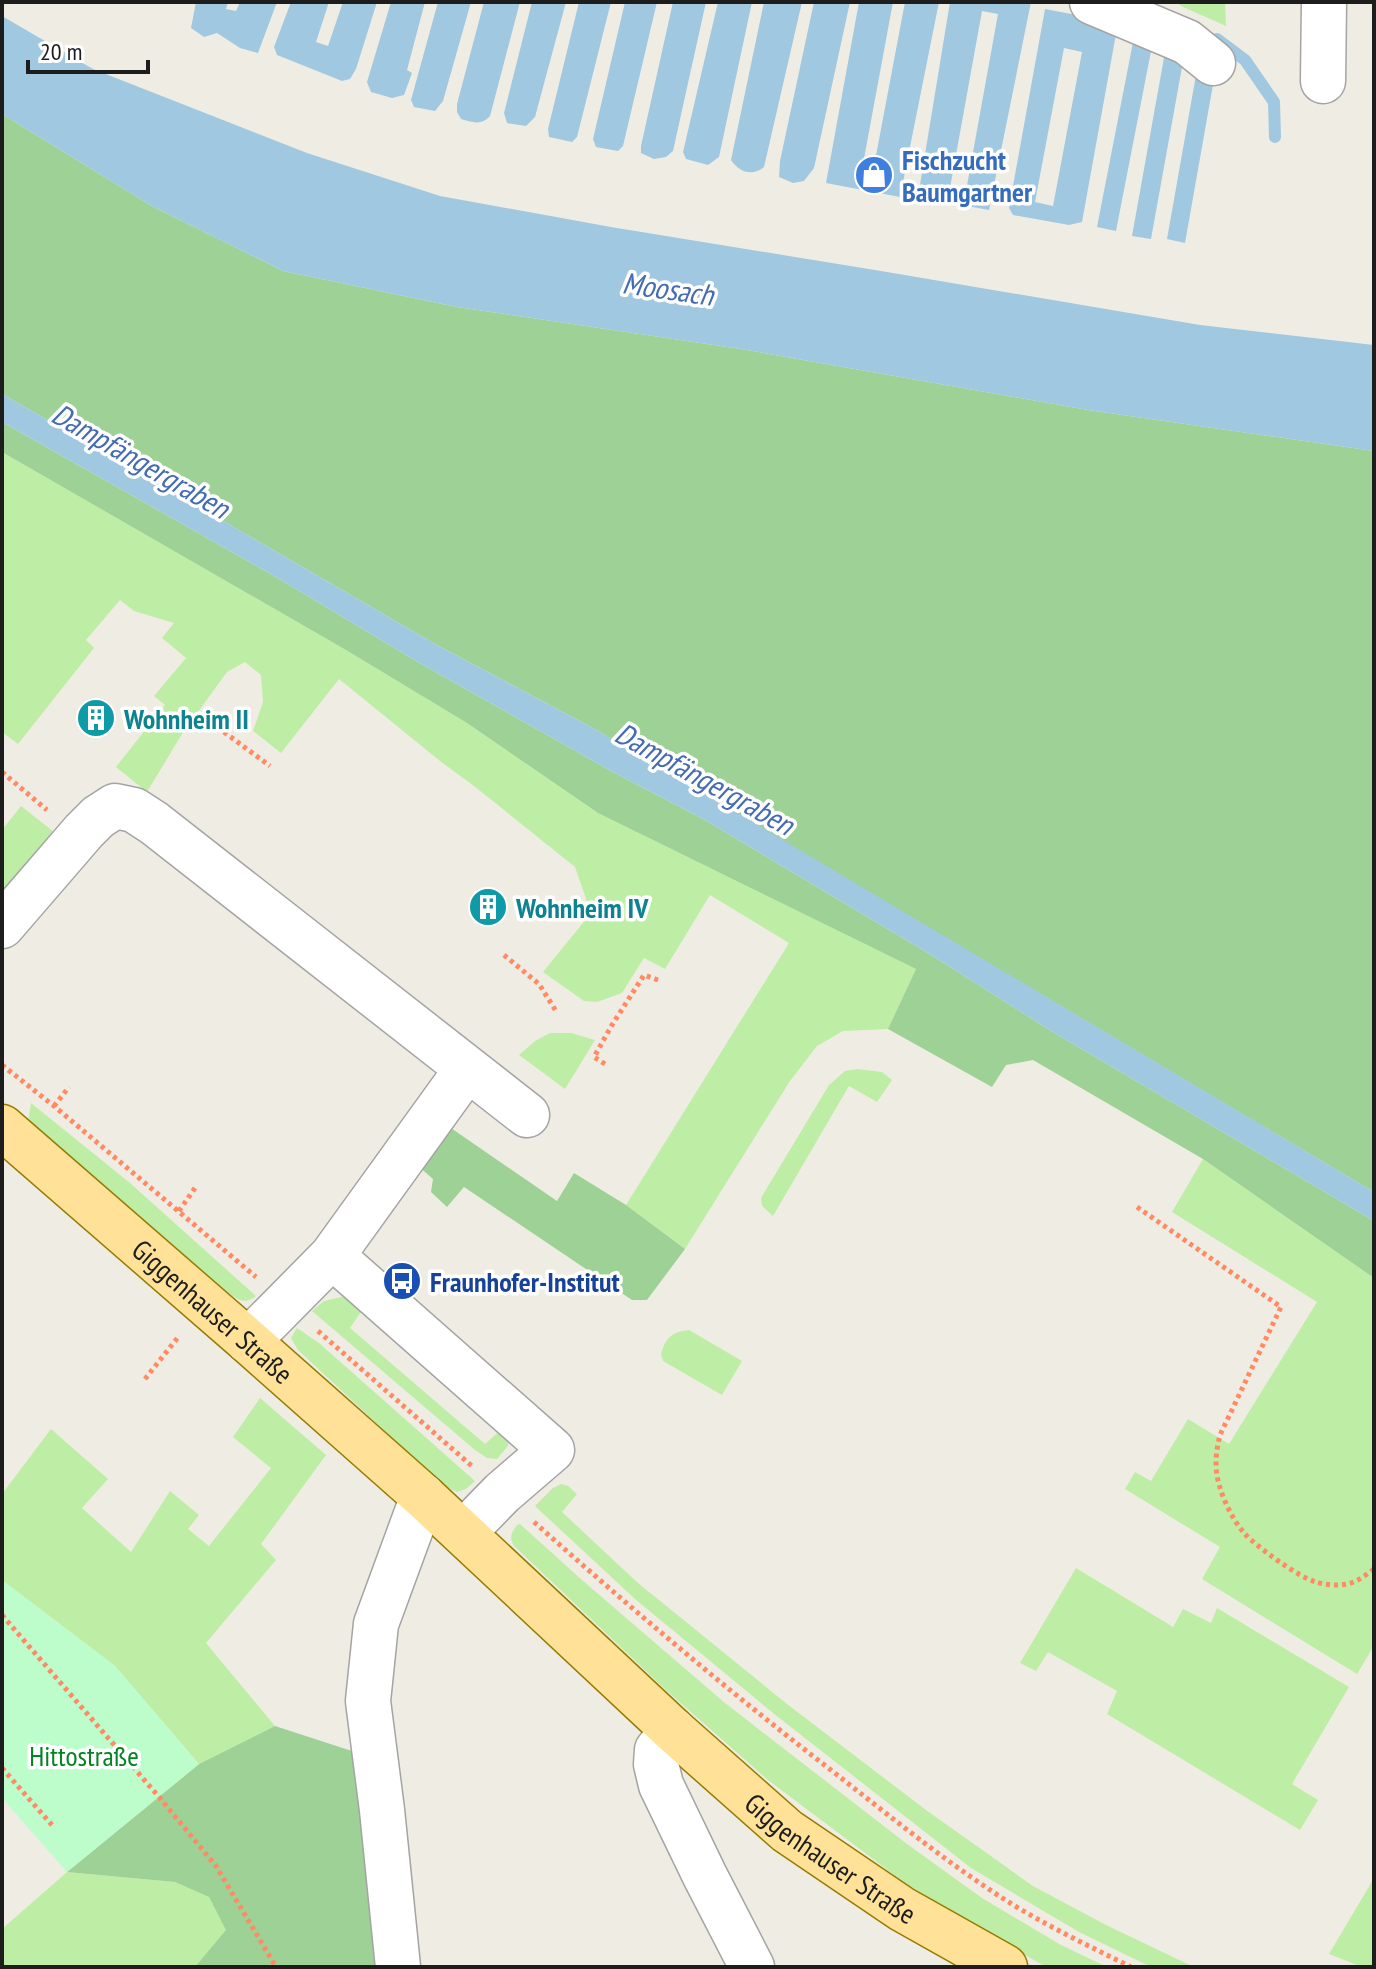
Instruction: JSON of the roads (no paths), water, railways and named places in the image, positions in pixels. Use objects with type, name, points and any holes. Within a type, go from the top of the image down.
[{"type":"main road","name":"Giggenhauser Straße","points":[[2,1127],[423,1496],[673,1730],[787,1831],[902,1909],[1005,1967]]},
{"type":"street","points":[[1092,2],[1187,42],[1213,63]]},
{"type":"street","points":[[1323,81],[1324,2]]},
{"type":"street","points":[[2,926],[98,817],[115,806],[134,810],[527,1115]]},
{"type":"street","points":[[248,1341],[332,1256],[467,1069]]},
{"type":"street","points":[[332,1256],[552,1450],[502,1493],[463,1533]]},
{"type":"street","points":[[398,1967],[368,1701],[376,1624],[423,1496]]},
{"type":"street","points":[[673,1730],[656,1755],[661,1785],[752,1967]]},
{"type":"water","points":[[196,2],[228,2],[226,9],[236,11],[240,2],[277,2],[258,53],[240,48],[217,33],[204,37],[191,28]]},
{"type":"water","points":[[291,2],[329,2],[316,42],[328,46],[343,2],[377,2],[350,79],[342,81],[277,55],[274,47]]},
{"type":"water","points":[[391,2],[425,2],[407,70],[412,73],[404,95],[392,98],[371,92],[367,82]]},
{"type":"water","points":[[438,2],[471,2],[443,101],[435,111],[414,107],[411,100]]},
{"type":"water","points":[[484,2],[520,2],[490,116],[476,122],[461,119],[457,104]]},
{"type":"water","points":[[532,2],[566,2],[535,117],[526,126],[507,123],[504,113]]},
{"type":"water","points":[[579,2],[611,2],[577,137],[572,142],[549,137],[548,129]]},
{"type":"water","points":[[625,2],[657,2],[623,146],[618,151],[596,147],[593,139]]},
{"type":"water","points":[[673,2],[706,2],[673,151],[666,157],[654,159],[641,153],[641,146]]},
{"type":"water","points":[[718,2],[752,2],[719,157],[708,165],[686,159],[683,152]]},
{"type":"water","points":[[764,2],[802,2],[764,167],[750,172],[738,168],[731,160]]},
{"type":"water","points":[[814,2],[850,2],[814,168],[804,181],[793,183],[779,177],[780,161]]},
{"type":"water","points":[[859,2],[893,2],[863,164],[874,166],[905,2],[939,2],[900,197],[826,183]]},
{"type":"water","points":[[950,2],[1031,2],[989,210],[918,197]],"holes":[[[982,11],[998,14],[966,191],[950,188]]]},
{"type":"water","points":[[1045,9],[1118,23],[1082,222],[1069,225],[1013,215],[1009,208]],"holes":[[[1064,48],[1082,52],[1053,206],[1035,202]]]},
{"type":"water","name":"Moosach","points":[[2,16],[93,69],[307,153],[440,196],[1200,325],[1374,345],[1374,451],[1088,410],[741,349],[457,307],[283,271],[150,205],[2,114]]},
{"type":"water","points":[[1134,37],[1153,41],[1116,231],[1097,227]]},
{"type":"water","points":[[1165,52],[1184,56],[1151,239],[1132,236]]},
{"type":"water","points":[[1196,75],[1214,79],[1185,243],[1167,239]]},
{"type":"water","points":[[2,394],[435,644],[593,728],[1374,1192],[1374,1221],[1051,1031],[928,953],[703,819],[416,661],[269,573],[2,422]]},
{"type":"waterway","points":[[1217,39],[1245,60],[1274,102],[1275,137]]},
{"type":"place","name":"Fischzucht Baumgartner","points":[[874,175]]},
{"type":"place","name":"Wohnheim II","points":[[96,718]]},
{"type":"place","name":"Wohnheim IV","points":[[488,907]]},
{"type":"place","name":"Fraunhofer-Institut","points":[[402,1281]]},
{"type":"water label","name":"Dampfängergraben","points":[[141,460]]},
{"type":"water label","name":"Dampfängergraben","points":[[705,778]]},
{"type":"park label","name":"Hittostraße","points":[[84,1755]]}]
